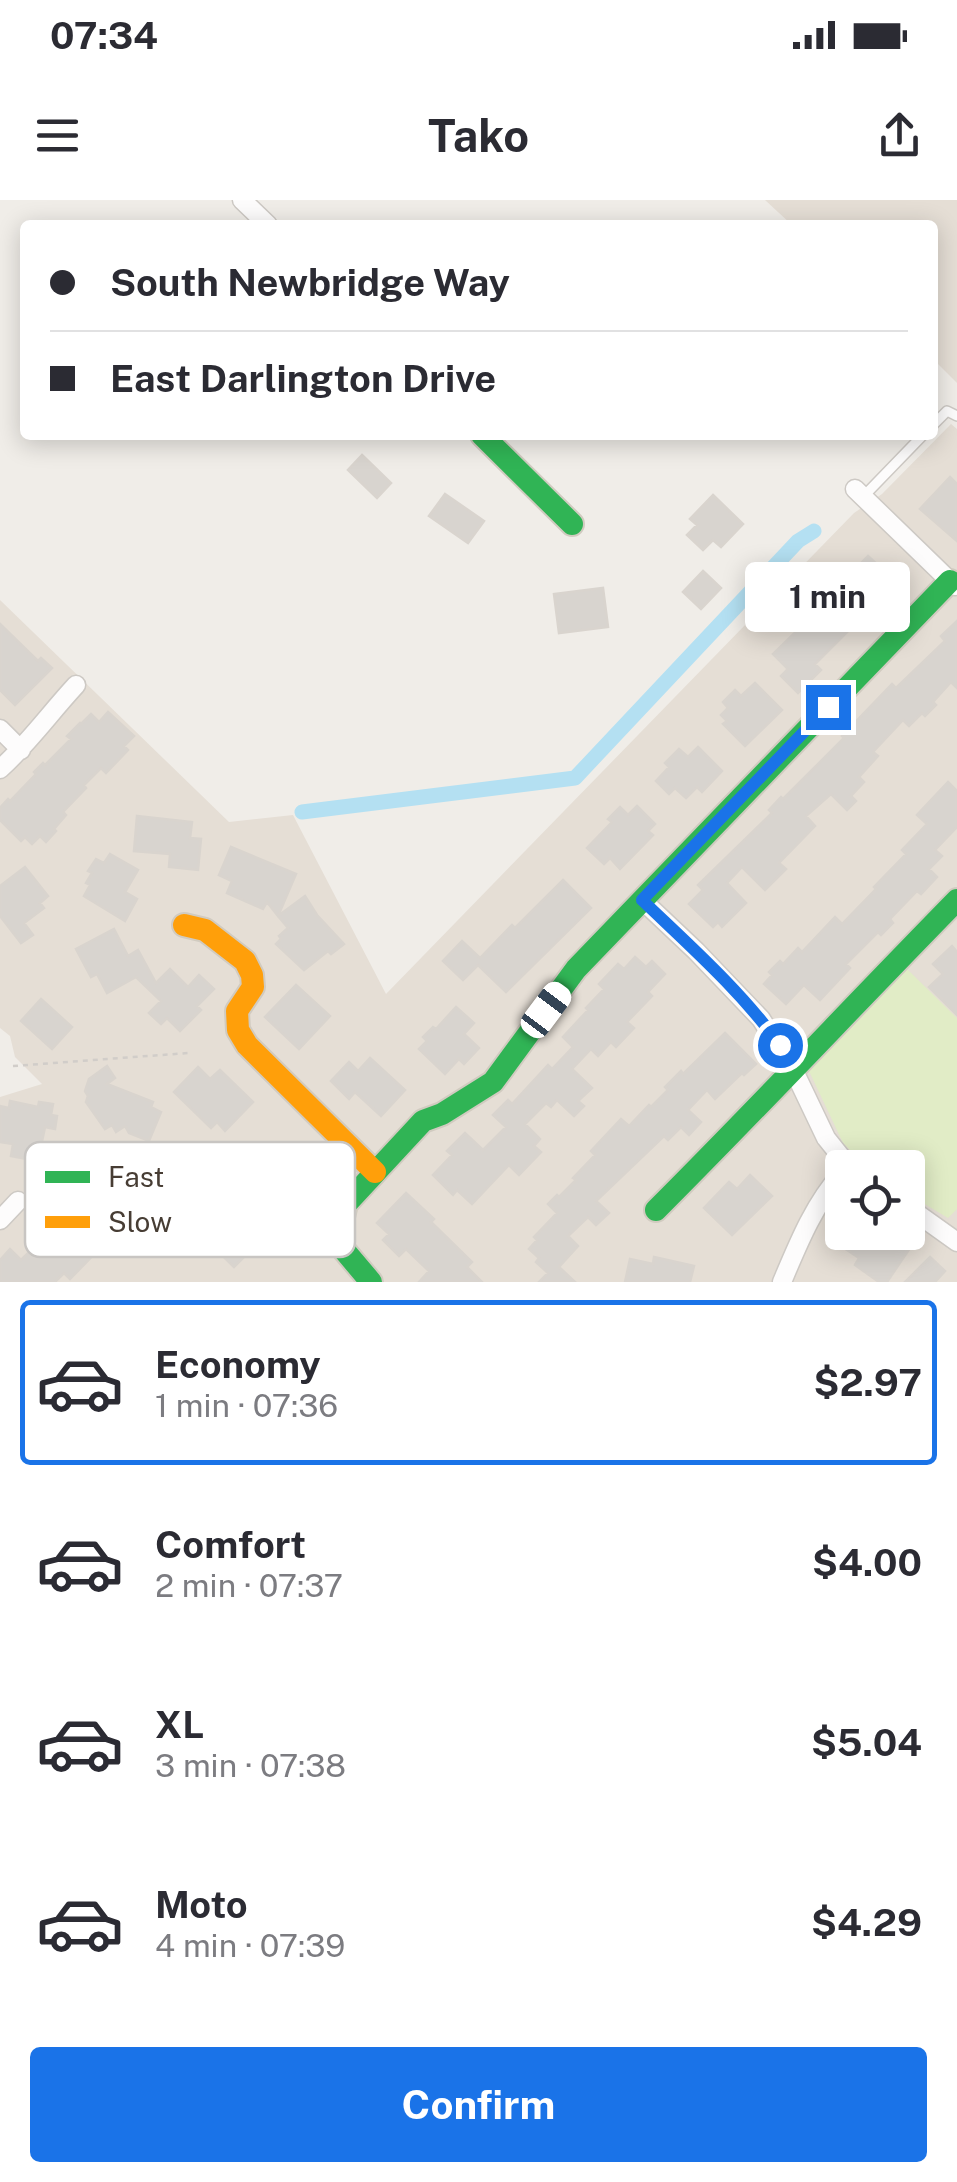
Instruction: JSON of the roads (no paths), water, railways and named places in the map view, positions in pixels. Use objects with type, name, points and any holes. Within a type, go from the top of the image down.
[{"type":"street","points":[[242,200],[263,220]]},
{"type":"street","points":[[487,440],[572,524]]},
{"type":"street","points":[[355,1194],[424,1121],[493,1082],[576,969],[954,584],[859,493]]},
{"type":"street","points":[[0,769],[22,750],[76,685]]},
{"type":"street","points":[[0,730],[22,750]]},
{"type":"street","points":[[642,900],[761,1019],[794,1071],[834,1150]]},
{"type":"street","points":[[656,1210],[957,900]]},
{"type":"street","points":[[184,924],[205,930],[245,961],[253,987],[237,1011],[238,1030],[248,1046],[344,1142]]},
{"type":"street","points":[[355,1153],[374,1172]]},
{"type":"street","points":[[782,1282],[825,1197]]},
{"type":"street","points":[[0,1220],[18,1202]]},
{"type":"street","points":[[925,1217],[955,1235]]},
{"type":"street","points":[[350,1257],[370,1282]]},
{"type":"lane","points":[[859,493],[917,440]]},
{"type":"waterway","points":[[302,812],[575,778],[798,541],[814,531]]}]
